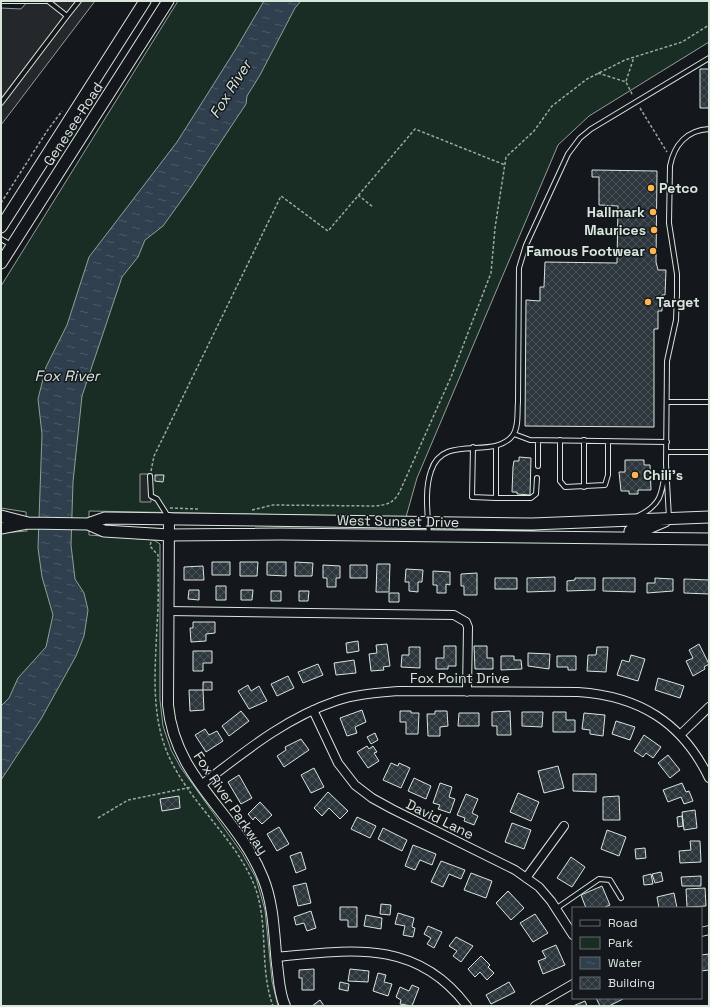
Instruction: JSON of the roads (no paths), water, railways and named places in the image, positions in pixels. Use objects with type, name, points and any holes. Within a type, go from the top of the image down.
[{"type":"main road","name":"Genesee Road","points":[[1,227],[145,1]]},
{"type":"main road","name":"Genesee Road","points":[[2,259],[138,50],[168,1]]},
{"type":"main road","name":"West Sunset Drive","points":[[1,516],[28,523]]},
{"type":"main road","name":"West Sunset Drive","points":[[1,528],[28,523],[88,524],[105,518],[532,524],[704,517]]},
{"type":"main road","points":[[658,538],[660,528],[666,525],[683,524],[704,517]]},
{"type":"main road","points":[[596,537],[618,532],[644,530],[669,518]]},
{"type":"main road","name":"West Sunset Drive","points":[[88,524],[104,531],[169,535],[281,534],[709,538]]},
{"type":"street","name":"Fox River Parkway","points":[[169,518],[169,718],[176,744],[186,765],[252,856],[263,878],[272,911],[279,983],[285,1006]]},
{"type":"street","points":[[168,611],[454,615],[466,622],[468,627],[467,692]]},
{"type":"street","name":"Fox Point Drive","points":[[200,785],[279,728],[313,710],[337,701],[376,693],[467,692],[600,694],[634,703],[664,720],[681,734],[694,751],[709,778]]},
{"type":"street","points":[[681,734],[709,707]]},
{"type":"street","name":"David Lane","points":[[313,710],[338,763],[349,779],[363,791],[392,810],[515,870],[539,888],[557,908],[572,933]]},
{"type":"street","points":[[526,878],[564,826]]},
{"type":"street","points":[[276,957],[348,950],[378,952],[394,955],[409,960],[429,971],[452,989],[467,1006]]},
{"type":"street","points":[[534,1006],[572,985]]},
{"type":"lane","points":[[1,1],[47,1],[67,16]]},
{"type":"lane","points":[[1,103],[79,1]]},
{"type":"lane","points":[[429,536],[428,481],[431,470],[436,461],[446,452],[456,449],[496,446],[508,441],[514,434],[517,416],[519,268],[526,245],[568,154],[580,138],[591,129],[709,58]]},
{"type":"lane","points":[[669,518],[666,464],[667,361],[676,320],[677,294],[670,223],[669,190],[672,157],[681,140],[694,132],[709,129]]},
{"type":"lane","points":[[1,239],[12,245]]},
{"type":"lane","points":[[667,402],[709,402]]},
{"type":"lane","points":[[514,434],[525,438],[538,440],[666,442]]},
{"type":"lane","points":[[538,440],[538,466]]},
{"type":"lane","points":[[560,440],[562,485],[565,487],[604,485],[607,480],[608,441]]},
{"type":"lane","points":[[584,440],[584,487]]},
{"type":"lane","points":[[496,446],[496,498]]},
{"type":"lane","points":[[473,447],[472,497],[531,498],[536,494],[537,478]]},
{"type":"lane","points":[[666,452],[709,452]]},
{"type":"lane","points":[[626,520],[646,512],[659,502],[666,464]]},
{"type":"lane","points":[[150,476],[151,496],[157,499],[169,518]]},
{"type":"lane","points":[[557,908],[600,879],[610,880],[621,898]]},
{"type":"water","name":"Fox River","points":[[264,1],[301,1],[295,8],[260,75],[247,96],[246,104],[191,187],[163,226],[145,240],[138,257],[122,277],[82,396],[73,482],[71,545],[75,579],[84,593],[88,610],[84,636],[76,656],[41,719],[1,780],[1,706],[9,698],[18,678],[46,647],[53,615],[42,577],[38,548],[42,434],[38,399],[46,367],[67,325],[89,257],[177,142],[234,52]]},
{"type":"place","name":"Petco","points":[[651,188]]},
{"type":"place","name":"Hallmark","points":[[653,212]]},
{"type":"place","name":"Maurices","points":[[654,230]]},
{"type":"place","name":"Famous Footwear","points":[[653,251]]},
{"type":"place","name":"Target","points":[[648,302]]},
{"type":"place","name":"Chili's","points":[[635,475]]}]
